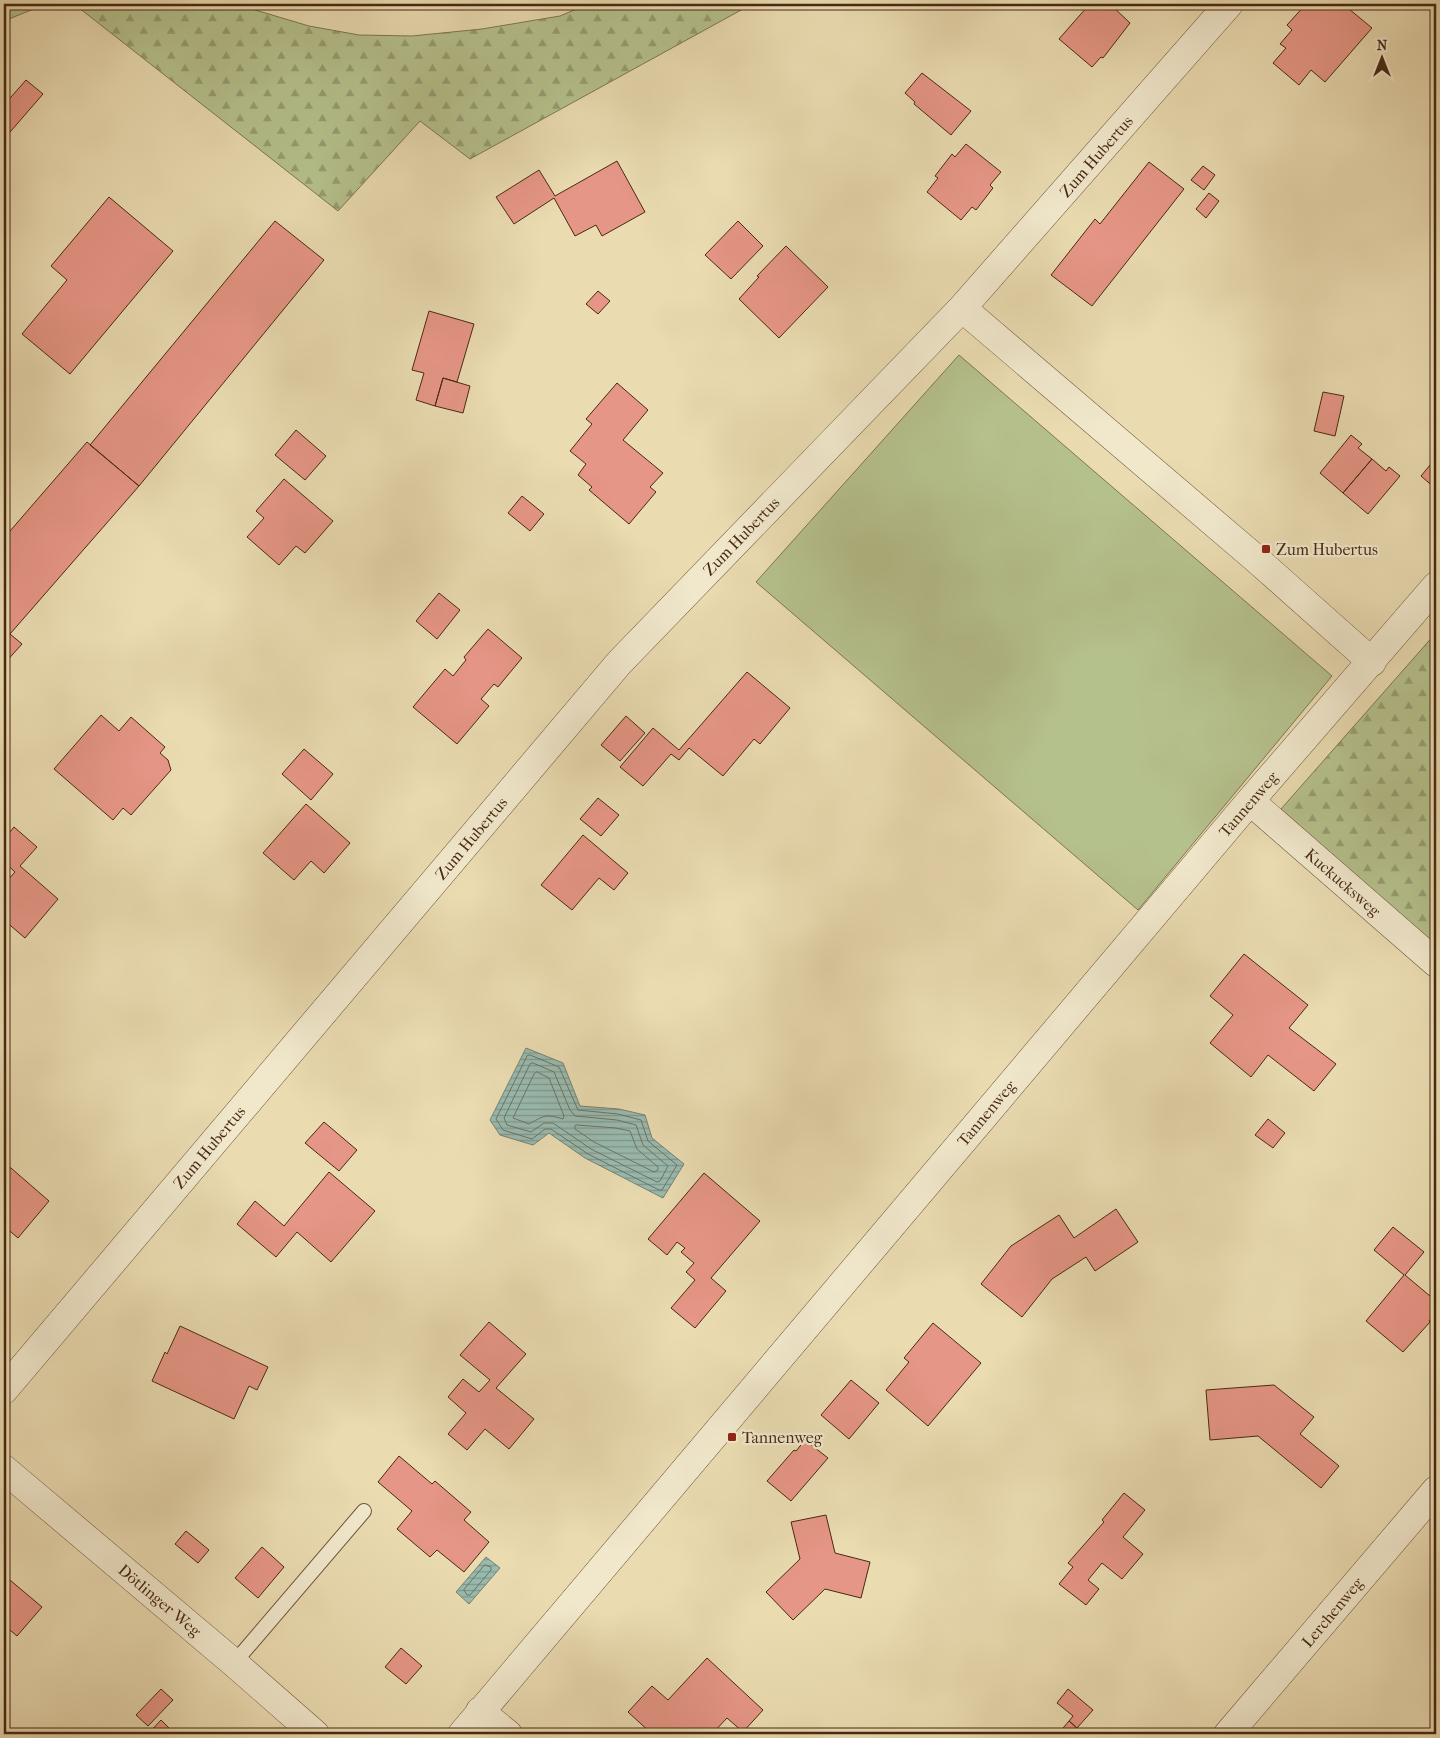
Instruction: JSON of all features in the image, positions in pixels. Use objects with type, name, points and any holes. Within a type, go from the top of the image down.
[{"type":"street","name":"Zum Hubertus","points":[[4,1390],[619,663],[962,308],[1229,4]]},
{"type":"street","points":[[962,308],[1255,558],[1372,662]]},
{"type":"street","name":"Tannenweg","points":[[462,1734],[1250,801],[1436,586]]},
{"type":"street","name":"Kuckucksweg","points":[[1250,801],[1436,963]]},
{"type":"street","name":"Dötlinger Weg","points":[[4,1469],[234,1663],[315,1734]]},
{"type":"street","name":"Lerchenweg","points":[[1228,1734],[1436,1490]]},
{"type":"street","points":[[480,1711],[508,1734]]},
{"type":"lane","points":[[234,1663],[364,1511]]},
{"type":"green space","points":[[4,4],[46,4],[4,21]]},
{"type":"green space","points":[[74,4],[235,4],[309,26],[359,35],[412,36],[482,29],[560,16],[588,4],[752,4],[470,159],[420,121],[338,211]]},
{"type":"green space","points":[[959,355],[1332,676],[1138,910],[756,582]]},
{"type":"green space","points":[[1436,635],[1436,945],[1281,809]]},
{"type":"water","points":[[526,1048],[563,1063],[580,1106],[619,1109],[645,1115],[652,1138],[684,1164],[663,1198],[585,1158],[549,1133],[533,1145],[500,1135],[490,1120]]},
{"type":"water","points":[[486,1557],[500,1568],[469,1604],[456,1592]]},
{"type":"building","points":[[1084,4],[1110,4],[1130,23],[1103,58],[1101,57],[1092,67],[1059,39],[1087,7]]},
{"type":"building","points":[[1306,4],[1343,4],[1372,28],[1325,82],[1311,70],[1299,85],[1273,63],[1286,48],[1280,44],[1292,30],[1287,25]]},
{"type":"building","points":[[922,73],[971,111],[951,135],[914,104],[915,102],[905,93]]},
{"type":"building","points":[[26,80],[43,94],[4,139],[4,105]]},
{"type":"building","points":[[966,144],[1001,172],[990,185],[993,188],[976,210],[972,207],[961,220],[927,192],[938,178],[935,176],[952,154],[955,157]]},
{"type":"building","points":[[617,161],[645,212],[602,236],[596,225],[575,236],[554,198],[514,224],[496,197],[539,170],[555,196]]},
{"type":"building","points":[[1149,162],[1184,189],[1092,306],[1051,275],[1095,219],[1100,224]]},
{"type":"building","points":[[1203,166],[1215,175],[1204,190],[1191,180]]},
{"type":"building","points":[[1209,193],[1219,201],[1206,218],[1196,209]]},
{"type":"building","points":[[109,197],[173,251],[70,374],[22,334],[67,280],[51,266]]},
{"type":"building","points":[[275,221],[324,260],[139,486],[90,445]]},
{"type":"building","points":[[738,221],[763,246],[731,279],[705,255]]},
{"type":"building","points":[[786,246],[828,287],[779,338],[739,299],[759,277],[757,276]]},
{"type":"building","points":[[598,291],[610,301],[598,314],[586,304]]},
{"type":"building","points":[[429,311],[474,324],[457,382],[443,378],[435,406],[416,400],[424,373],[412,370]]},
{"type":"building","points":[[443,378],[470,386],[463,413],[435,406]]},
{"type":"building","points":[[617,383],[648,410],[623,440],[663,473],[650,487],[656,492],[629,524],[589,490],[592,487],[578,475],[586,464],[570,451],[592,424],[586,419]]},
{"type":"building","points":[[1323,392],[1344,396],[1335,436],[1314,431]]},
{"type":"building","points":[[296,430],[326,456],[305,480],[275,455]]},
{"type":"building","points":[[1351,435],[1362,444],[1358,448],[1372,459],[1343,493],[1320,473]]},
{"type":"building","points":[[87,442],[139,486],[10,634],[22,644],[4,664],[4,538]]},
{"type":"building","points":[[1372,459],[1386,471],[1389,467],[1400,476],[1368,514],[1343,493]]},
{"type":"building","points":[[1436,460],[1436,489],[1421,476]]},
{"type":"building","points":[[284,479],[333,521],[305,553],[296,546],[279,565],[247,537],[264,518],[256,511]]},
{"type":"building","points":[[522,496],[544,514],[530,531],[508,513]]},
{"type":"building","points":[[439,593],[460,610],[437,639],[416,621]]},
{"type":"building","points":[[488,629],[522,658],[498,687],[494,684],[481,699],[489,706],[457,744],[413,707],[445,669],[453,676],[466,660],[464,657]]},
{"type":"building","points":[[747,672],[790,708],[760,744],[754,739],[723,776],[689,748],[679,760],[671,754],[643,786],[620,767],[653,728],[679,750]]},
{"type":"building","points":[[101,715],[119,731],[131,717],[165,747],[160,753],[168,760],[171,770],[131,815],[123,808],[113,820],[54,769]]},
{"type":"building","points":[[626,716],[645,733],[620,761],[601,745]]},
{"type":"building","points":[[304,749],[333,774],[311,800],[282,774]]},
{"type":"building","points":[[598,798],[619,815],[601,836],[580,819]]},
{"type":"building","points":[[306,804],[350,843],[324,873],[311,861],[294,880],[263,853]]},
{"type":"building","points":[[14,827],[37,847],[20,866],[58,899],[25,938],[4,920],[4,884],[15,872],[4,862],[4,839]]},
{"type":"building","points":[[583,835],[628,873],[614,890],[599,878],[572,910],[541,885]]},
{"type":"building","points":[[1244,954],[1308,1005],[1289,1028],[1336,1064],[1314,1091],[1268,1055],[1251,1077],[1210,1043],[1233,1015],[1210,996]]},
{"type":"building","points":[[1268,1119],[1285,1133],[1273,1148],[1255,1135]]},
{"type":"building","points":[[324,1122],[357,1150],[339,1171],[305,1143]]},
{"type":"building","points":[[4,1162],[49,1201],[18,1238],[4,1226]]},
{"type":"building","points":[[329,1172],[375,1211],[331,1262],[297,1232],[276,1257],[237,1224],[255,1201],[284,1226]]},
{"type":"building","points":[[704,1173],[760,1221],[711,1278],[726,1291],[695,1328],[671,1308],[695,1280],[686,1272],[694,1263],[681,1252],[685,1248],[677,1242],[667,1255],[648,1239]]},
{"type":"building","points":[[1116,1209],[1138,1242],[1095,1271],[1086,1257],[1052,1279],[1022,1317],[981,1284],[1011,1246],[1059,1215],[1074,1238]]},
{"type":"building","points":[[1393,1227],[1424,1252],[1405,1275],[1436,1301],[1436,1312],[1430,1322],[1403,1352],[1366,1321],[1404,1275],[1374,1250]]},
{"type":"building","points":[[489,1322],[526,1354],[496,1388],[534,1419],[509,1449],[485,1429],[467,1450],[448,1434],[466,1413],[448,1397],[463,1379],[479,1392],[490,1380],[460,1355]]},
{"type":"building","points":[[933,1323],[981,1363],[928,1426],[886,1390],[909,1362],[904,1358]]},
{"type":"building","points":[[180,1326],[268,1367],[257,1390],[249,1386],[234,1419],[152,1381],[165,1352],[167,1354]]},
{"type":"building","points":[[851,1380],[879,1403],[849,1439],[821,1415]]},
{"type":"building","points":[[1274,1385],[1314,1417],[1300,1434],[1339,1466],[1321,1488],[1258,1436],[1210,1440],[1206,1390]]},
{"type":"building","points":[[805,1440],[828,1458],[791,1501],[767,1481]]},
{"type":"building","points":[[399,1456],[432,1484],[435,1481],[471,1512],[464,1520],[489,1542],[464,1572],[437,1550],[430,1557],[397,1529],[412,1511],[378,1482]]},
{"type":"building","points":[[1124,1493],[1145,1510],[1123,1537],[1143,1554],[1122,1579],[1102,1563],[1088,1580],[1099,1589],[1086,1605],[1059,1584],[1073,1567],[1068,1563],[1104,1522],[1102,1520]]},
{"type":"building","points":[[826,1515],[835,1553],[870,1562],[861,1598],[825,1589],[793,1620],[766,1592],[800,1559],[791,1522]]},
{"type":"building","points":[[186,1531],[209,1550],[198,1563],[175,1544]]},
{"type":"building","points":[[262,1547],[284,1567],[258,1598],[235,1578]]},
{"type":"building","points":[[4,1575],[42,1607],[17,1636],[4,1625]]},
{"type":"building","points":[[401,1648],[422,1666],[406,1684],[385,1667]]},
{"type":"building","points":[[707,1658],[763,1710],[743,1732],[727,1718],[712,1734],[652,1734],[628,1712],[652,1686],[668,1700]]},
{"type":"building","points":[[161,1689],[173,1700],[148,1726],[136,1715]]},
{"type":"building","points":[[1068,1689],[1093,1710],[1077,1728],[1069,1721],[1073,1716],[1057,1703]]},
{"type":"building","points":[[161,1720],[175,1734],[148,1734]]},
{"type":"building","points":[[1069,1721],[1077,1728],[1084,1734],[1058,1734]]},
{"type":"place","name":"Zum Hubertus","points":[[1266,549]]},
{"type":"place","name":"Tannenweg","points":[[732,1437]]}]
